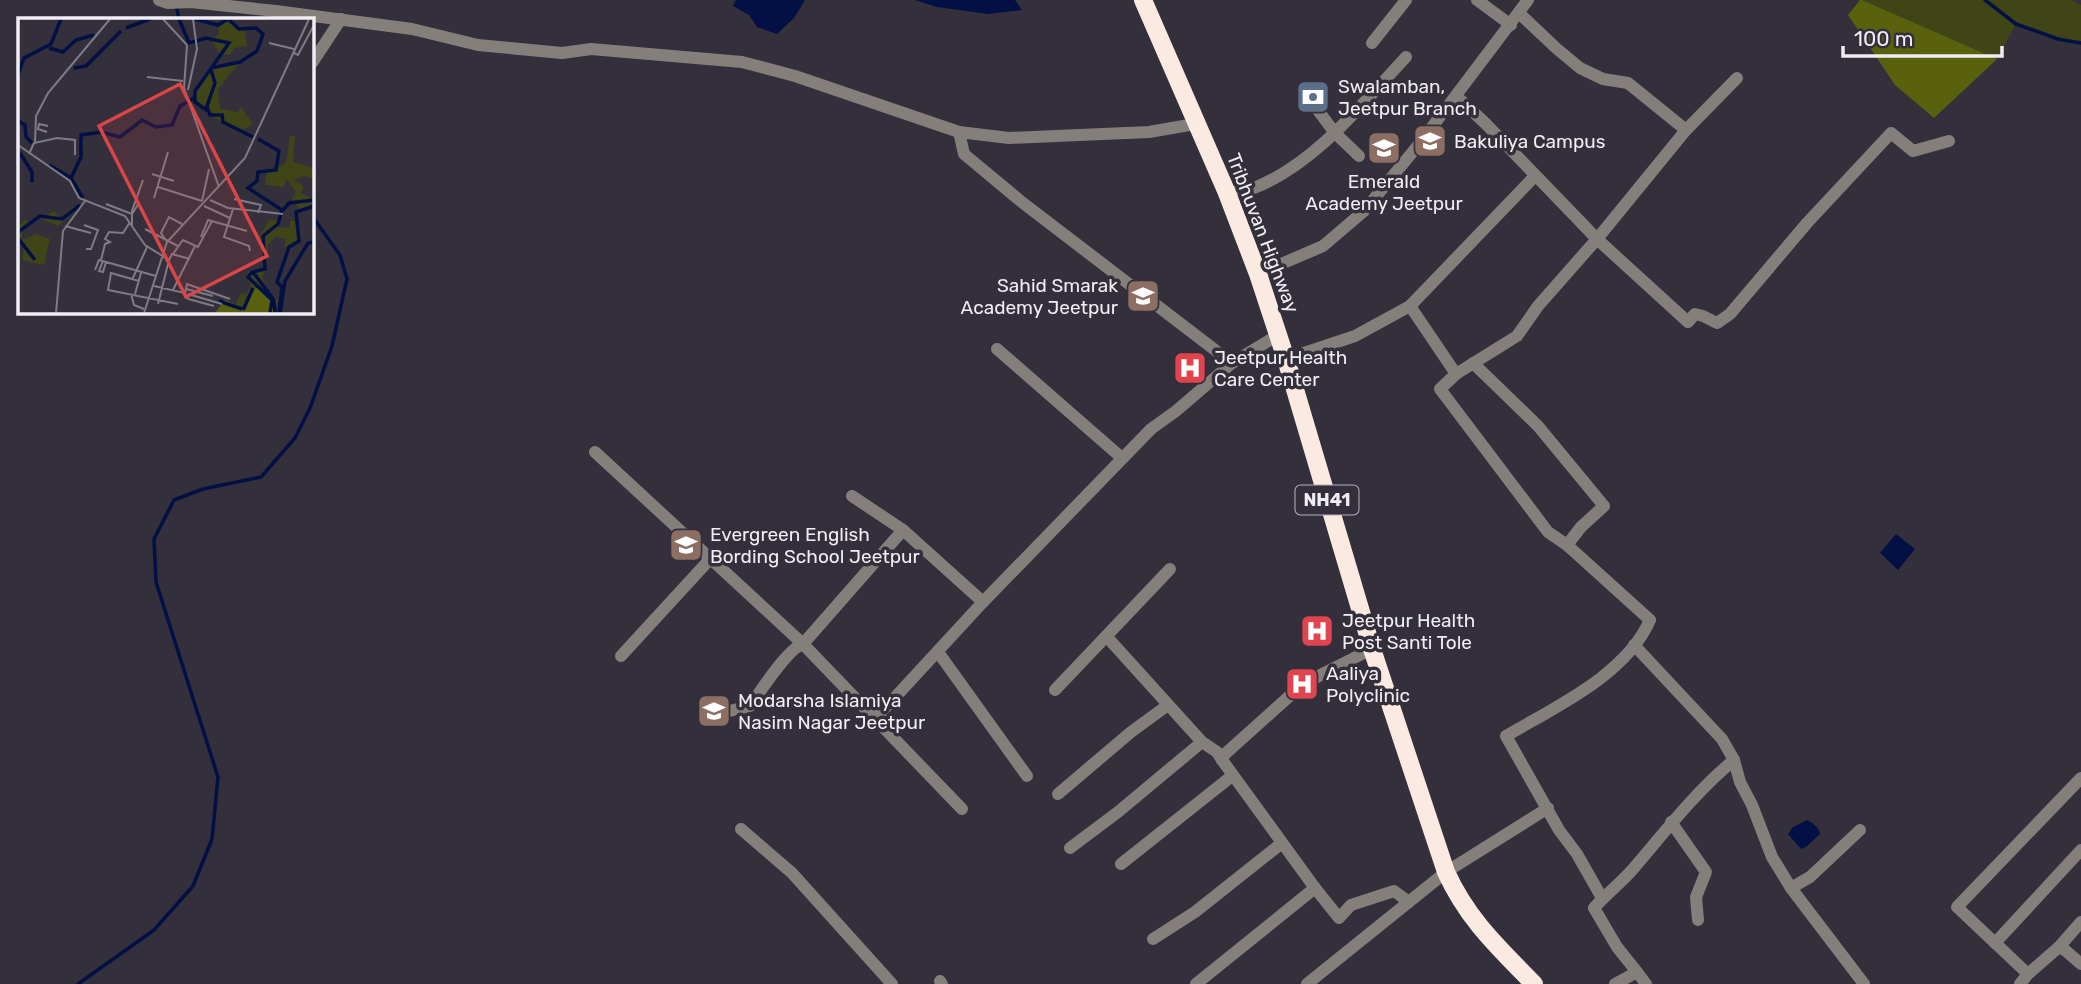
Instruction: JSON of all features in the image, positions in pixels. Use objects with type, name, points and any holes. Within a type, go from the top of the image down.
[{"type":"highway","name":"Tribhuvan Highway","points":[[1143,0],[1227,193],[1258,274],[1372,649],[1446,872],[1458,898],[1488,937],[1534,984]]},
{"type":"street","points":[[1373,43],[1406,0]]},
{"type":"street","points":[[1477,0],[1511,25]]},
{"type":"street","points":[[1258,274],[1323,246],[1364,211],[1528,0]]},
{"type":"street","points":[[163,2],[191,2],[341,19],[412,29],[478,45],[562,53],[591,49],[742,62],[795,76],[959,132],[1009,138],[1149,132],[1195,124]]},
{"type":"street","points":[[1519,13],[1580,68],[1604,79],[1628,83],[1686,130]]},
{"type":"street","points":[[313,61],[341,19]]},
{"type":"street","points":[[1227,193],[1252,188],[1286,172],[1335,133],[1406,57]]},
{"type":"street","points":[[1602,898],[1559,830],[1506,736],[1610,672],[1643,635],[1650,620],[1567,545],[1548,532],[1440,389],[1456,374],[1517,336],[1538,306],[1686,130],[1737,78]]},
{"type":"street","points":[[1456,96],[1597,239],[1688,322],[1695,314],[1717,323],[1730,314],[1807,223],[1891,133],[1913,151],[1949,141]]},
{"type":"street","points":[[1317,109],[1335,133],[1359,156]]},
{"type":"street","points":[[959,132],[964,154],[1032,211],[1232,363]]},
{"type":"street","points":[[1286,359],[1355,336],[1410,306],[1535,176]]},
{"type":"street","points":[[1410,306],[1456,374]]},
{"type":"street","points":[[876,718],[983,602],[1151,429],[1177,411],[1232,363],[1278,335]]},
{"type":"street","points":[[997,349],[1122,458]]},
{"type":"street","points":[[1473,363],[1538,426],[1604,506],[1581,527],[1567,545]]},
{"type":"street","points":[[594,452],[803,644],[961,809]]},
{"type":"street","points":[[852,496],[903,530],[983,602]]},
{"type":"street","points":[[725,712],[750,706],[797,646],[803,644],[903,530]]},
{"type":"street","points":[[621,656],[711,558]]},
{"type":"street","points":[[1055,690],[1170,569]]},
{"type":"street","points":[[1107,637],[1202,742],[1217,752],[1232,776],[1339,918],[1350,905],[1394,891],[1409,902]]},
{"type":"street","points":[[1634,645],[1722,739],[1734,760],[1740,782],[1772,857],[1791,888],[1864,984]]},
{"type":"street","points":[[1222,760],[1225,754],[1294,691],[1321,674],[1372,649]]},
{"type":"street","points":[[938,652],[1027,776]]},
{"type":"street","points":[[1058,794],[1131,732],[1168,705]]},
{"type":"street","points":[[1070,848],[1202,742]]},
{"type":"street","points":[[1646,984],[1617,947],[1594,908],[1631,871],[1671,822],[1734,760]]},
{"type":"street","points":[[1121,864],[1232,776]]},
{"type":"street","points":[[2081,778],[1957,907],[1995,943],[2024,979],[2059,947],[2081,922]]},
{"type":"street","points":[[1307,984],[1446,872],[1548,808]]},
{"type":"street","points":[[1671,822],[1706,872],[1696,898],[1698,920]]},
{"type":"street","points":[[741,829],[792,873],[892,984]]},
{"type":"street","points":[[1791,888],[1810,877],[1860,830]]},
{"type":"street","points":[[1153,939],[1195,912],[1282,843]]},
{"type":"street","points":[[1995,943],[2081,850]]},
{"type":"street","points":[[1196,984],[1315,888]]},
{"type":"street","points":[[2059,947],[2081,964]]},
{"type":"street","points":[[1615,984],[1637,972]]},
{"type":"green space","points":[[1860,0],[1997,59],[1934,118],[1895,85],[1848,15]]},
{"type":"green space","points":[[1862,0],[2071,0],[2081,5],[2081,43],[2058,39],[2016,24],[1997,59]]},
{"type":"shaded area","points":[[736,0],[805,0],[794,18],[777,34],[757,27],[749,15],[733,6]]},
{"type":"shaded area","points":[[915,0],[1015,0],[1022,10],[988,14],[937,7]]},
{"type":"shaded area","points":[[1896,534],[1915,549],[1898,570],[1880,553]]},
{"type":"shaded area","points":[[1807,820],[1820,834],[1801,849],[1788,834],[1793,827]]},
{"type":"waterway","points":[[1985,0],[2016,24],[2058,39],[2081,43]]},
{"type":"waterway","points":[[176,5],[179,18]]},
{"type":"waterway","points":[[78,984],[154,930],[193,886],[212,839],[218,777],[156,582],[154,539],[174,500],[203,489],[261,477],[295,438],[310,408],[332,346],[347,279],[340,255],[313,217]]},
{"type":"place","name":"Swalamban, Jeetpur Branch","points":[[1313,97]]},
{"type":"place","name":"Bakuliya Campus","points":[[1430,141]]},
{"type":"place","name":"Emerald Academy Jeetpur","points":[[1384,148]]},
{"type":"place","name":"Sahid Smarak Academy Jeetpur","points":[[1143,296]]},
{"type":"place","name":"Jeetpur Health Care Center","points":[[1190,368]]},
{"type":"place","name":"Evergreen English Bording School Jeetpur","points":[[686,545]]},
{"type":"place","name":"Jeetpur Health Post Santi Tole","points":[[1317,631]]},
{"type":"place","name":"Aaliya Polyclinic","points":[[1302,684]]},
{"type":"place","name":"Modarsha Islamiya Nasim Nagar Jeetpur","points":[[714,711]]}]
